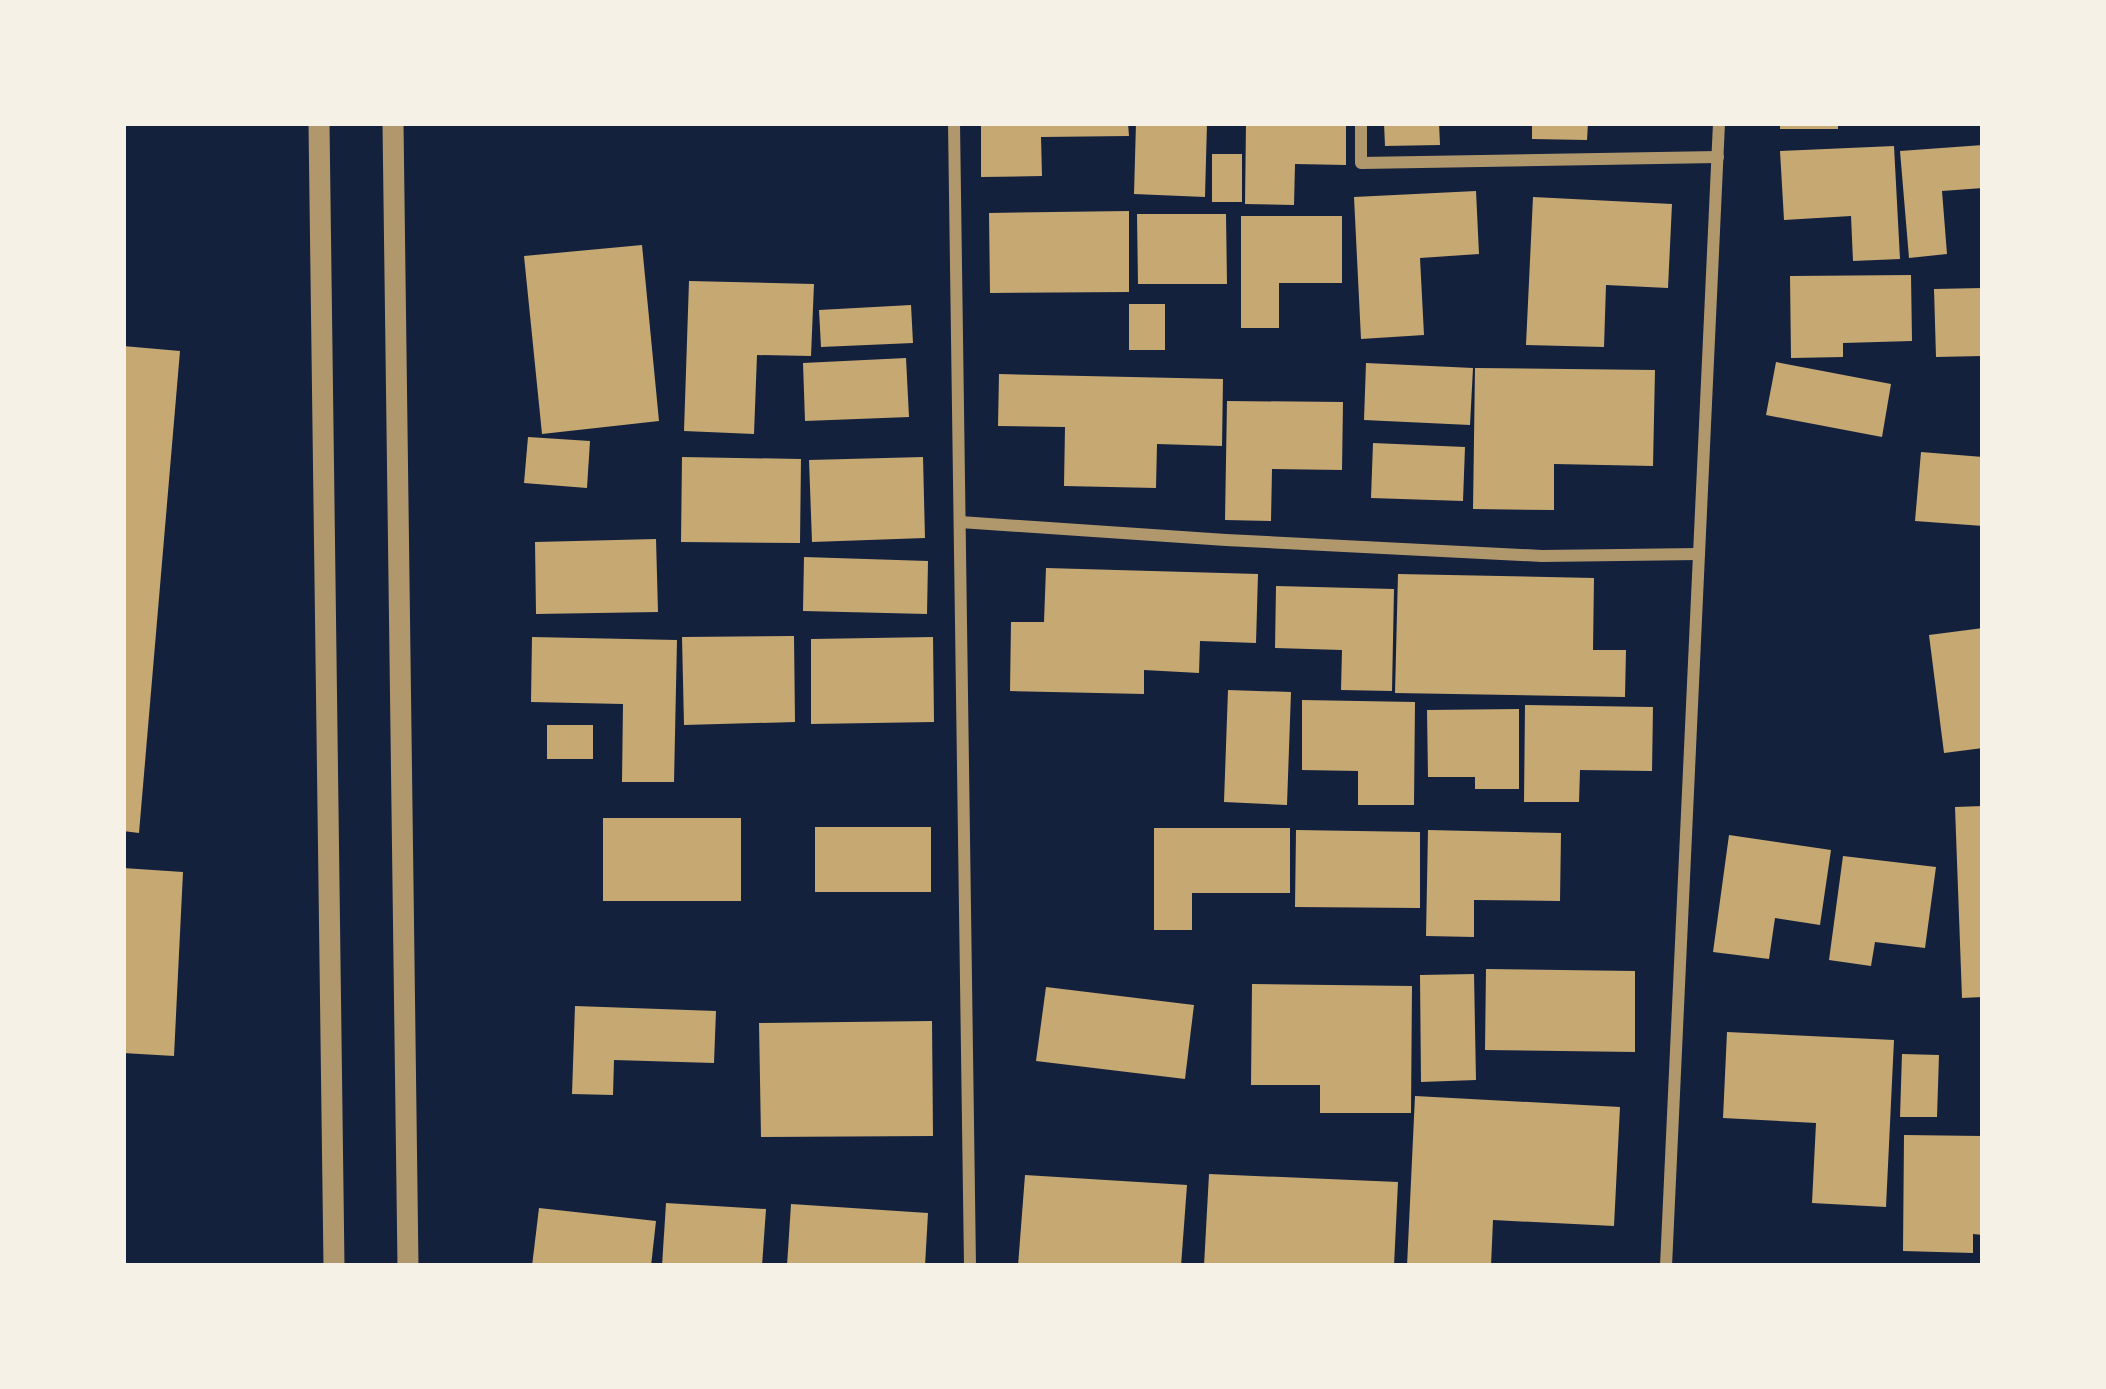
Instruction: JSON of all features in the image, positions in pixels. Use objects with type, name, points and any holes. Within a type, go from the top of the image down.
[{"type":"street","points":[[319,123],[334,1266]]},
{"type":"street","points":[[393,123],[408,1266]]},
{"type":"street","points":[[954,123],[970,1266]]},
{"type":"street","points":[[1361,123],[1361,163],[1718,157]]},
{"type":"street","points":[[1666,1266],[1719,123]]},
{"type":"street","points":[[960,522],[1542,556],[1699,554]]},
{"type":"building","points":[[981,123],[1128,123],[1129,136],[1041,137],[1042,176],[981,177]]},
{"type":"building","points":[[1136,123],[1207,123],[1205,197],[1134,194]]},
{"type":"building","points":[[1246,123],[1346,123],[1346,165],[1295,164],[1294,205],[1245,204]]},
{"type":"building","points":[[1384,123],[1439,123],[1440,145],[1385,146]]},
{"type":"building","points":[[1532,123],[1588,123],[1587,140],[1532,139]]},
{"type":"building","points":[[1780,123],[1838,123],[1838,129],[1780,129]]},
{"type":"building","points":[[1983,145],[1983,188],[1942,191],[1947,254],[1909,258],[1900,151]]},
{"type":"building","points":[[1894,146],[1900,259],[1853,261],[1851,216],[1784,220],[1780,151]]},
{"type":"building","points":[[1212,154],[1242,154],[1242,202],[1212,202]]},
{"type":"building","points":[[1476,191],[1479,254],[1420,258],[1424,335],[1361,339],[1354,197]]},
{"type":"building","points":[[1533,197],[1672,204],[1668,288],[1606,285],[1604,347],[1526,345]]},
{"type":"building","points":[[1129,211],[1129,292],[990,293],[989,213]]},
{"type":"building","points":[[1137,214],[1226,214],[1227,284],[1138,284]]},
{"type":"building","points":[[1241,216],[1342,216],[1342,283],[1279,283],[1279,328],[1241,328]]},
{"type":"building","points":[[642,245],[659,421],[542,434],[524,256]]},
{"type":"building","points":[[1911,275],[1912,341],[1843,343],[1843,357],[1791,358],[1790,276]]},
{"type":"building","points":[[689,281],[814,284],[811,356],[757,355],[754,434],[684,431]]},
{"type":"building","points":[[1983,288],[1983,356],[1936,357],[1934,289]]},
{"type":"building","points":[[1129,304],[1165,304],[1165,350],[1129,350]]},
{"type":"building","points":[[911,305],[913,343],[821,347],[819,310]]},
{"type":"building","points":[[123,346],[180,351],[139,833],[123,831]]},
{"type":"building","points":[[906,358],[909,417],[805,421],[803,363]]},
{"type":"building","points":[[1776,362],[1891,384],[1882,437],[1766,415]]},
{"type":"building","points":[[1366,363],[1473,368],[1470,425],[1364,420]]},
{"type":"building","points":[[1475,368],[1655,370],[1653,466],[1554,464],[1554,510],[1473,509]]},
{"type":"building","points":[[999,374],[1223,379],[1222,446],[1157,444],[1156,488],[1064,486],[1065,427],[998,426]]},
{"type":"building","points":[[1227,401],[1343,402],[1342,470],[1272,469],[1271,521],[1225,520]]},
{"type":"building","points":[[528,437],[590,441],[587,488],[524,483]]},
{"type":"building","points":[[1373,443],[1465,447],[1463,501],[1371,498]]},
{"type":"building","points":[[1921,452],[1983,457],[1983,526],[1915,521]]},
{"type":"building","points":[[682,457],[801,459],[800,543],[681,542]]},
{"type":"building","points":[[923,457],[925,538],[812,542],[809,460]]},
{"type":"building","points":[[656,539],[658,612],[536,614],[535,542]]},
{"type":"building","points":[[804,557],[928,561],[927,614],[803,611]]},
{"type":"building","points":[[1046,568],[1258,574],[1256,643],[1200,641],[1199,673],[1144,670],[1144,694],[1010,691],[1011,622],[1044,622]]},
{"type":"building","points":[[1398,574],[1594,578],[1593,650],[1626,650],[1625,697],[1395,693]]},
{"type":"building","points":[[1276,586],[1394,589],[1392,691],[1341,690],[1342,650],[1275,648]]},
{"type":"building","points":[[1983,628],[1983,748],[1944,753],[1929,635]]},
{"type":"building","points":[[794,636],[795,722],[684,725],[682,637]]},
{"type":"building","points":[[532,637],[677,640],[674,782],[622,782],[623,704],[531,702]]},
{"type":"building","points":[[933,637],[934,722],[811,724],[811,639]]},
{"type":"building","points":[[1228,690],[1291,692],[1287,805],[1224,802]]},
{"type":"building","points":[[1302,700],[1415,702],[1414,805],[1358,805],[1358,771],[1302,770]]},
{"type":"building","points":[[1525,705],[1653,707],[1652,771],[1580,770],[1579,802],[1524,802]]},
{"type":"building","points":[[1519,709],[1519,789],[1475,789],[1475,777],[1428,777],[1427,710]]},
{"type":"building","points":[[547,725],[593,725],[593,759],[547,759]]},
{"type":"building","points":[[1983,806],[1983,997],[1962,998],[1955,807]]},
{"type":"building","points":[[603,818],[741,818],[741,901],[603,901]]},
{"type":"building","points":[[815,827],[931,827],[931,892],[815,892]]},
{"type":"building","points":[[1154,828],[1290,828],[1290,893],[1192,893],[1192,930],[1154,930]]},
{"type":"building","points":[[1296,830],[1420,832],[1420,908],[1295,907]]},
{"type":"building","points":[[1428,830],[1561,833],[1560,901],[1474,900],[1474,937],[1426,936]]},
{"type":"building","points":[[1729,835],[1831,850],[1820,925],[1775,918],[1769,959],[1713,952]]},
{"type":"building","points":[[1843,856],[1936,867],[1925,948],[1875,942],[1871,966],[1829,960]]},
{"type":"building","points":[[123,868],[183,872],[174,1056],[123,1053]]},
{"type":"building","points":[[1486,969],[1635,971],[1635,1052],[1485,1050]]},
{"type":"building","points":[[1474,974],[1476,1080],[1421,1082],[1420,975]]},
{"type":"building","points":[[1252,984],[1412,986],[1411,1113],[1320,1113],[1320,1085],[1251,1085]]},
{"type":"building","points":[[1046,987],[1194,1005],[1185,1079],[1036,1061]]},
{"type":"building","points":[[575,1006],[716,1011],[714,1063],[614,1060],[613,1095],[572,1094]]},
{"type":"building","points":[[932,1021],[933,1136],[761,1137],[759,1023]]},
{"type":"building","points":[[1727,1032],[1894,1040],[1886,1207],[1812,1203],[1816,1123],[1723,1118]]},
{"type":"building","points":[[1902,1054],[1939,1055],[1937,1117],[1900,1117]]},
{"type":"building","points":[[1415,1096],[1620,1107],[1614,1226],[1493,1220],[1491,1266],[1407,1266]]},
{"type":"building","points":[[1904,1135],[1983,1136],[1983,1235],[1973,1234],[1973,1253],[1903,1251]]},
{"type":"building","points":[[1209,1174],[1398,1182],[1394,1266],[1204,1266]]},
{"type":"building","points":[[1025,1175],[1187,1185],[1181,1266],[1018,1266]]},
{"type":"building","points":[[666,1203],[766,1209],[762,1266],[662,1266]]},
{"type":"building","points":[[791,1204],[928,1213],[925,1266],[787,1266]]},
{"type":"building","points":[[539,1208],[656,1221],[651,1266],[532,1266]]}]
